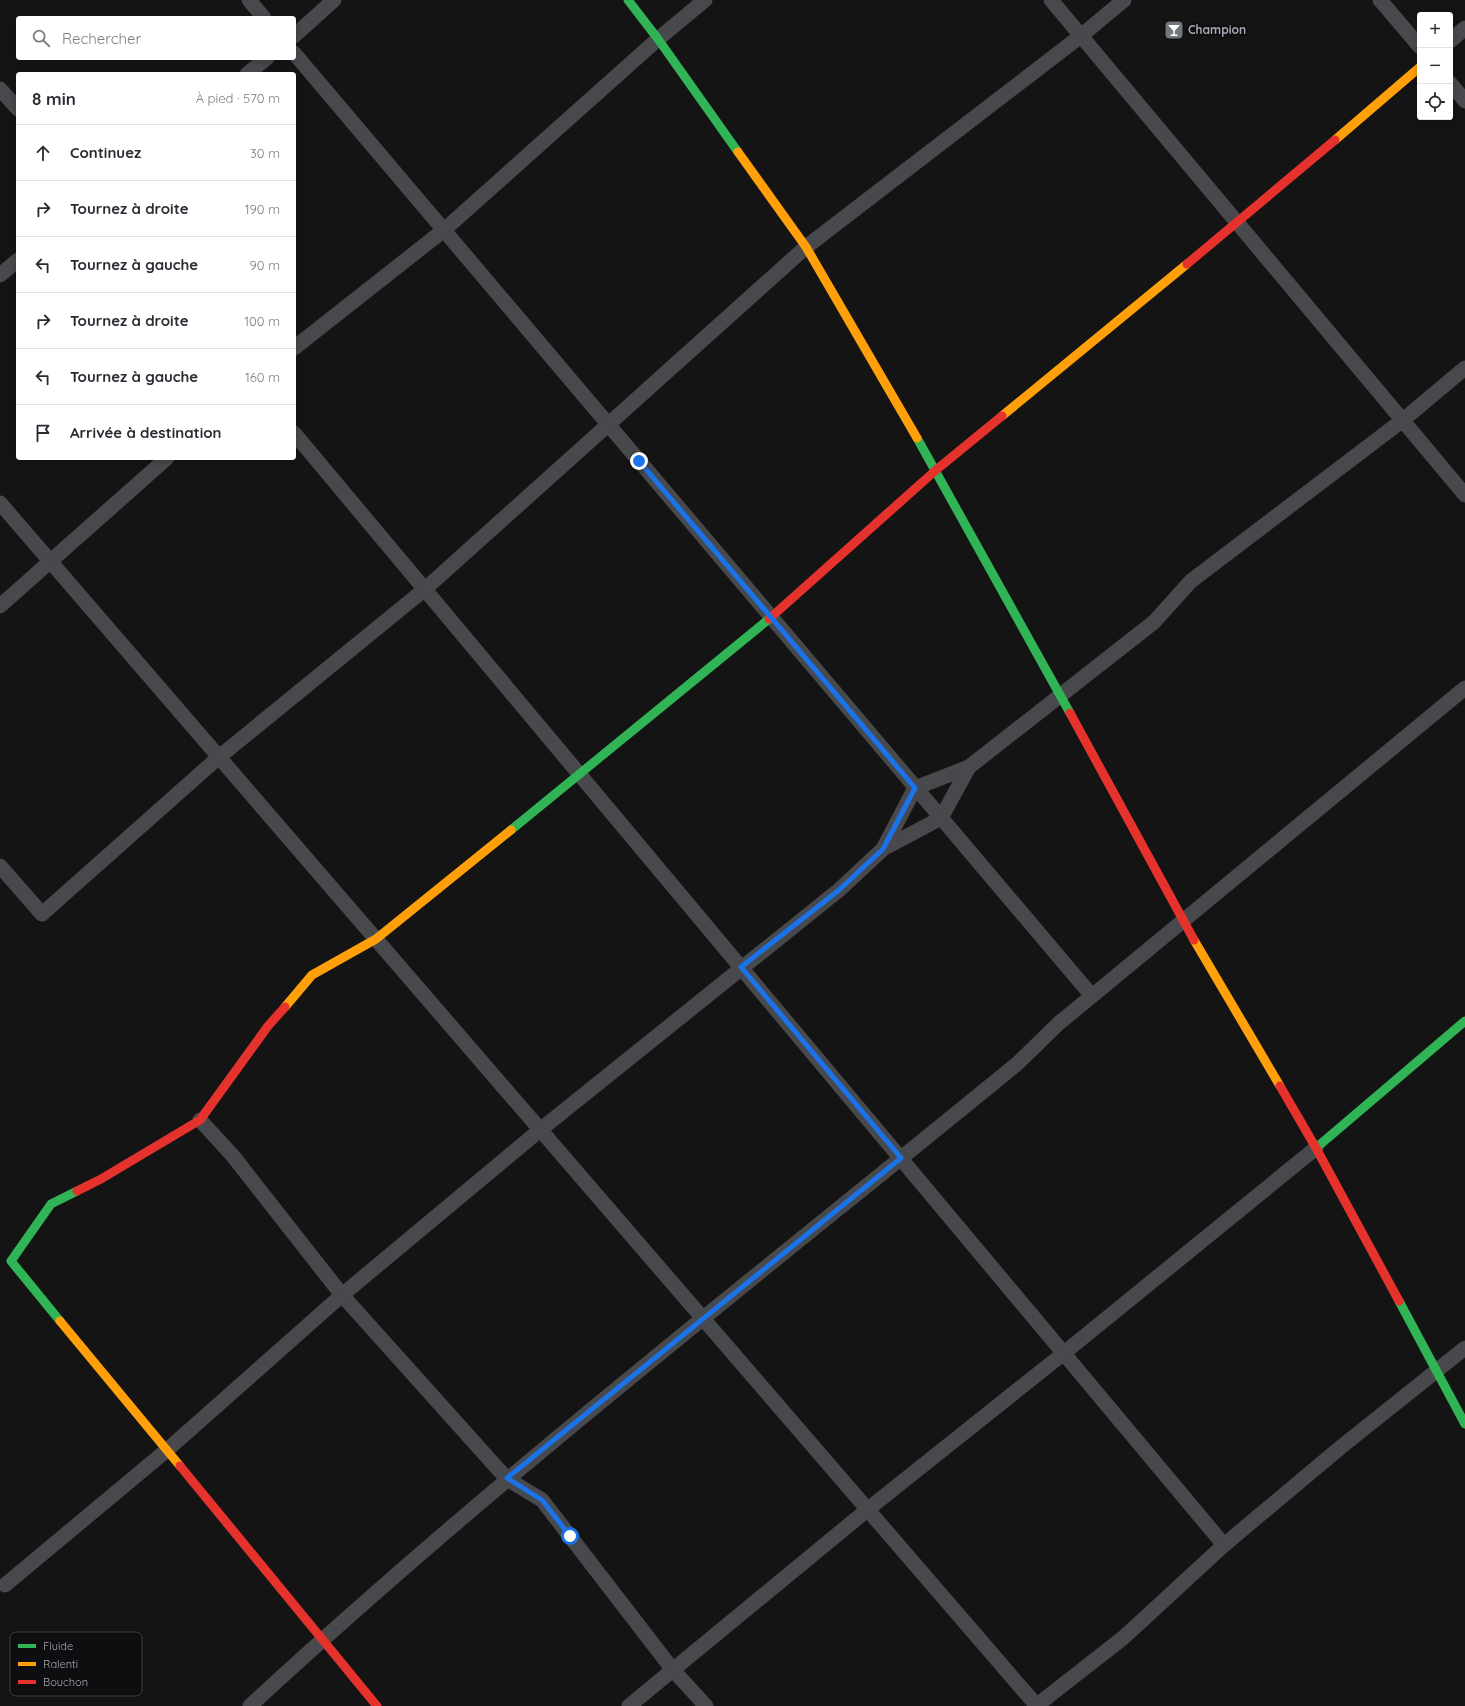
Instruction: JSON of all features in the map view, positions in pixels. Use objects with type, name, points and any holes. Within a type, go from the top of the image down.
[{"type":"main road","points":[[628,0],[658,39],[806,247],[936,470],[1183,920],[1316,1148],[1465,1424]]},
{"type":"main road","points":[[377,1706],[11,1261],[51,1204],[101,1179],[200,1120],[268,1026],[312,975],[376,939],[580,774],[771,617],[936,470],[1237,223],[1417,70]]},
{"type":"main road","points":[[1316,1148],[1465,1021]]},
{"type":"street","points":[[249,0],[262,16]]},
{"type":"street","points":[[296,34],[334,0]]},
{"type":"street","points":[[296,346],[444,230],[658,39],[705,0]]},
{"type":"street","points":[[1052,0],[1465,495]]},
{"type":"street","points":[[0,866],[42,914],[219,757],[425,589],[806,247],[1082,35],[1124,0]]},
{"type":"street","points":[[1380,0],[1417,43]]},
{"type":"street","points":[[1453,38],[1465,28]]},
{"type":"street","points":[[296,55],[1092,996]]},
{"type":"street","points":[[250,72],[264,60]]},
{"type":"street","points":[[1451,84],[1465,102]]},
{"type":"street","points":[[0,90],[16,108]]},
{"type":"street","points":[[0,275],[16,262]]},
{"type":"street","points":[[883,849],[915,788],[970,767],[1154,622],[1191,581],[1403,420],[1465,368]]},
{"type":"street","points":[[296,435],[1224,1545]]},
{"type":"street","points":[[0,606],[165,460]]},
{"type":"street","points":[[0,503],[1037,1706],[1123,1638],[1224,1545],[1341,1447],[1465,1348]]},
{"type":"street","points":[[250,1706],[322,1639],[507,1478],[1018,1063],[1092,996],[1465,688]]},
{"type":"street","points":[[5,1585],[167,1450],[342,1295],[540,1130],[741,967],[839,890],[883,849],[941,818],[970,767]]},
{"type":"street","points":[[200,1120],[233,1156],[342,1295],[507,1478],[542,1500],[673,1670],[706,1706]]},
{"type":"street","points":[[630,1706],[867,1510],[1064,1353],[1316,1148]]},
{"type":"traffic: fast","points":[[628,0],[658,39],[738,152]]},
{"type":"traffic: fast","points":[[917,438],[1070,713]]},
{"type":"traffic: fast","points":[[511,830],[769,619]]},
{"type":"traffic: fast","points":[[1316,1148],[1465,1021]]},
{"type":"traffic: fast","points":[[60,1321],[11,1261],[51,1204],[77,1191]]},
{"type":"traffic: fast","points":[[1399,1301],[1465,1424]]},
{"type":"traffic: slow","points":[[1335,140],[1417,70]]},
{"type":"traffic: slow","points":[[738,152],[806,247],[917,438]]},
{"type":"traffic: slow","points":[[1002,416],[1187,264]]},
{"type":"traffic: slow","points":[[285,1007],[312,975],[376,939],[511,830]]},
{"type":"traffic: slow","points":[[1194,940],[1280,1086]]},
{"type":"traffic: slow","points":[[60,1321],[180,1466]]},
{"type":"traffic: jam","points":[[1187,264],[1335,140]]},
{"type":"traffic: jam","points":[[769,619],[936,470],[1002,416]]},
{"type":"traffic: jam","points":[[1070,713],[1194,940]]},
{"type":"traffic: jam","points":[[77,1191],[101,1179],[200,1120],[268,1026],[285,1007]]},
{"type":"traffic: jam","points":[[1280,1086],[1316,1148],[1399,1301]]},
{"type":"traffic: jam","points":[[180,1466],[377,1706]]},
{"type":"place","name":"Champion","points":[[1174,30]]},
{"type":"route","points":[[570,1536],[542,1500],[507,1478],[901,1158],[741,967],[839,890],[883,849],[915,788],[639,461]]}]
